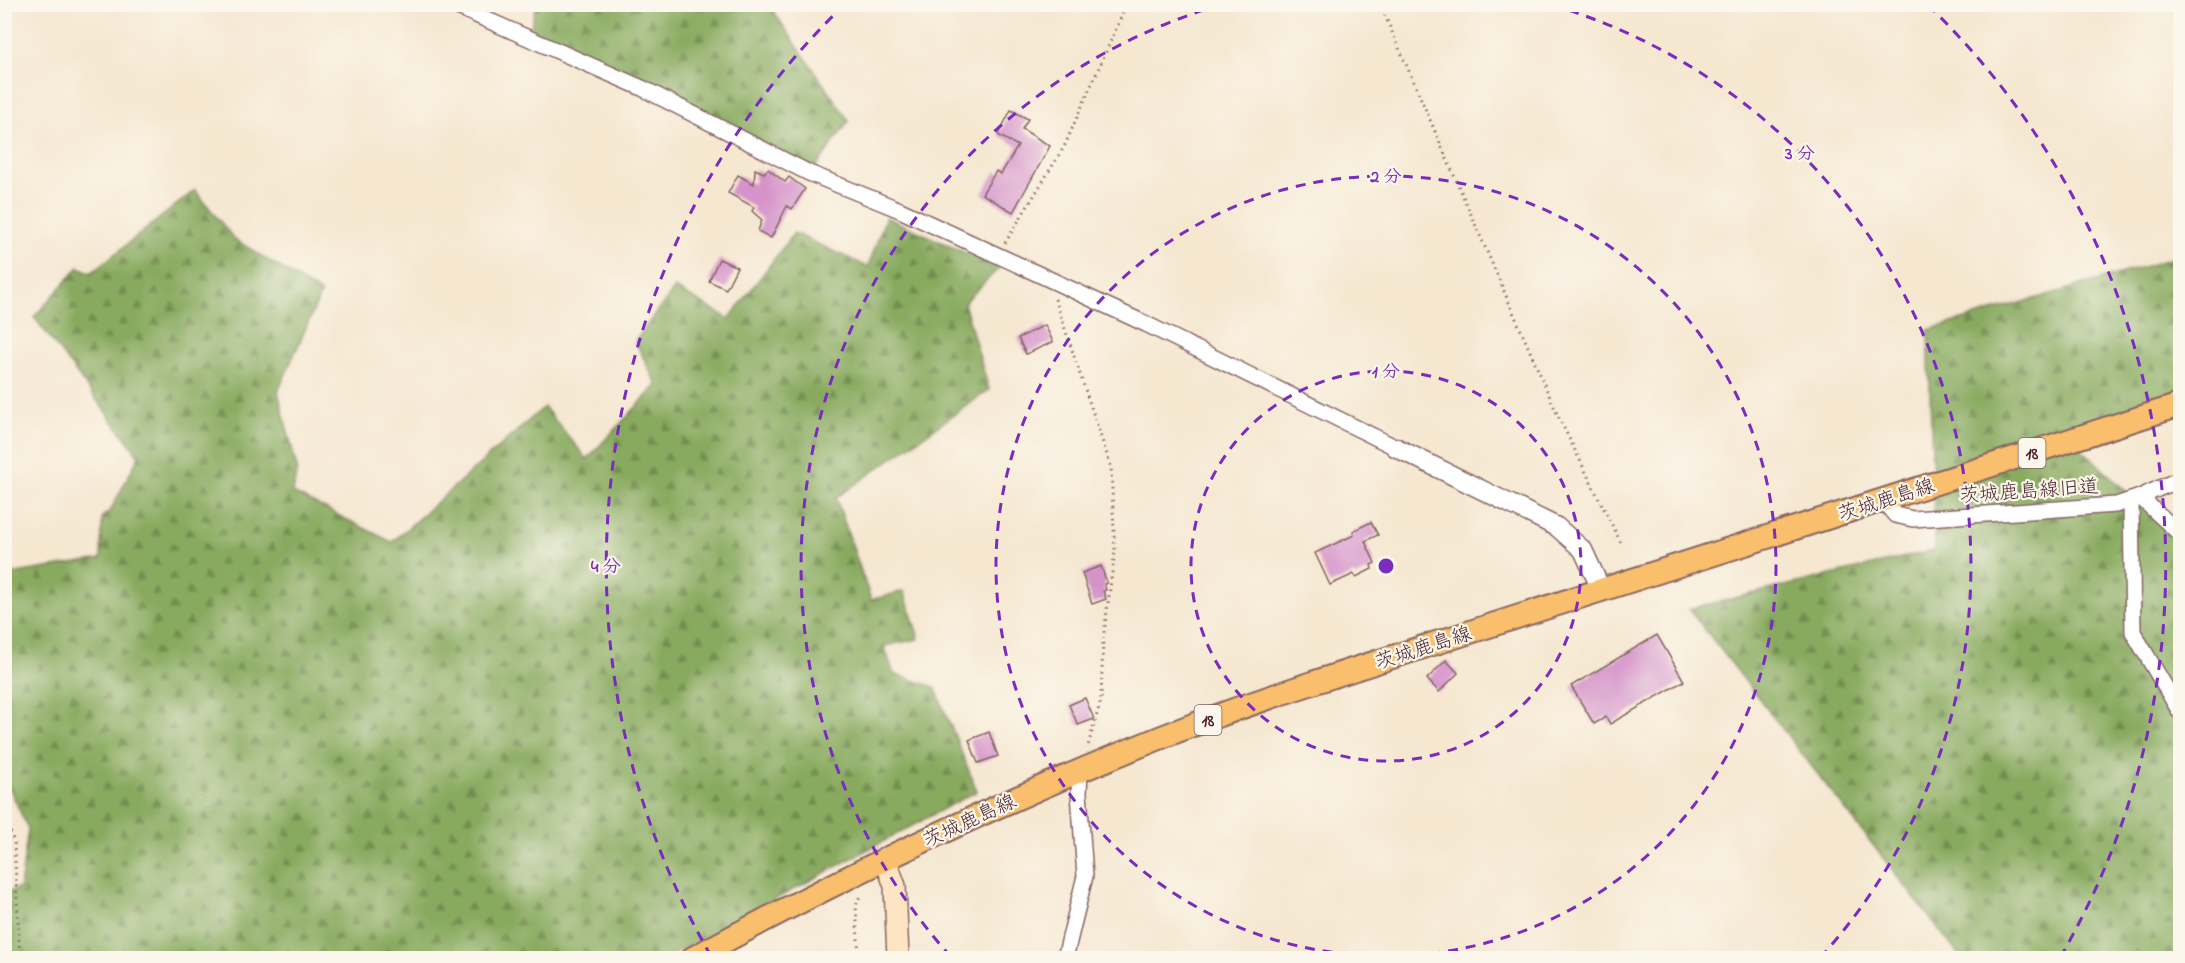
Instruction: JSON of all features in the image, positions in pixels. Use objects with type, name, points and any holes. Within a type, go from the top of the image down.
[{"type":"main road","name":"茨城鹿島線","points":[[693,958],[885,858],[1080,771],[1165,736],[1288,692],[1601,589],[2181,405]]},
{"type":"main road","points":[[885,858],[895,886],[898,958]]},
{"type":"street","points":[[452,4],[642,88],[809,173],[900,210],[1146,324],[1563,531],[1583,550],[1601,589]]},
{"type":"street","name":"茨城鹿島線旧道","points":[[1883,500],[1895,515],[1913,519],[2116,505],[2136,499],[2181,479]]},
{"type":"street","points":[[2136,499],[2181,534]]},
{"type":"street","points":[[2136,499],[2133,632],[2181,712]]},
{"type":"street","points":[[1065,958],[1086,876],[1079,793],[1080,771]]},
{"type":"path","points":[[997,256],[1064,147],[1127,4]]},
{"type":"path","points":[[1380,4],[1558,416],[1622,545]]},
{"type":"path","points":[[1049,281],[1111,467],[1115,551],[1104,639],[1101,700],[1080,771]]},
{"type":"path","points":[[4,815],[14,842],[20,958]]},
{"type":"path","points":[[859,958],[856,906],[860,896]]},
{"type":"green space","points":[[536,5],[769,5],[849,121],[815,168],[530,30]]},
{"type":"green space","points":[[195,190],[234,239],[321,293],[278,392],[297,468],[293,493],[392,542],[544,407],[587,459],[657,385],[635,341],[675,288],[729,319],[794,233],[868,267],[886,217],[999,268],[964,303],[989,390],[836,498],[871,600],[904,591],[919,639],[884,646],[894,674],[935,687],[977,791],[666,958],[5,958],[5,893],[20,888],[28,829],[5,778],[5,575],[101,559],[102,517],[110,511],[139,456],[34,317],[79,267],[91,273]]},
{"type":"green space","points":[[2180,256],[2180,395],[2066,434],[2180,542],[2180,958],[1961,958],[1689,609],[1935,550],[1928,330]]},
{"type":"building","points":[[1011,110],[1028,119],[1022,129],[1050,146],[1013,212],[982,194],[996,171],[1001,174],[1018,146],[998,135]]},
{"type":"building","points":[[755,169],[764,173],[768,169],[785,182],[789,177],[805,189],[792,209],[787,206],[771,238],[758,231],[762,220],[752,211],[754,207],[728,193],[738,175],[754,184]]},
{"type":"building","points":[[719,259],[737,267],[726,289],[709,281]]},
{"type":"building","points":[[1045,325],[1053,342],[1026,354],[1018,338]]},
{"type":"building","points":[[1371,522],[1378,535],[1365,541],[1375,563],[1371,565],[1372,569],[1330,585],[1315,553],[1354,535],[1353,531]]},
{"type":"building","points":[[1101,566],[1107,583],[1104,584],[1106,590],[1103,591],[1106,599],[1092,604],[1082,573]]},
{"type":"building","points":[[1657,635],[1684,681],[1610,724],[1606,717],[1594,724],[1571,686]]},
{"type":"building","points":[[1446,660],[1458,673],[1439,692],[1427,679]]},
{"type":"building","points":[[1085,698],[1094,719],[1078,725],[1069,705]]},
{"type":"building","points":[[989,732],[998,756],[978,763],[969,740]]}]
